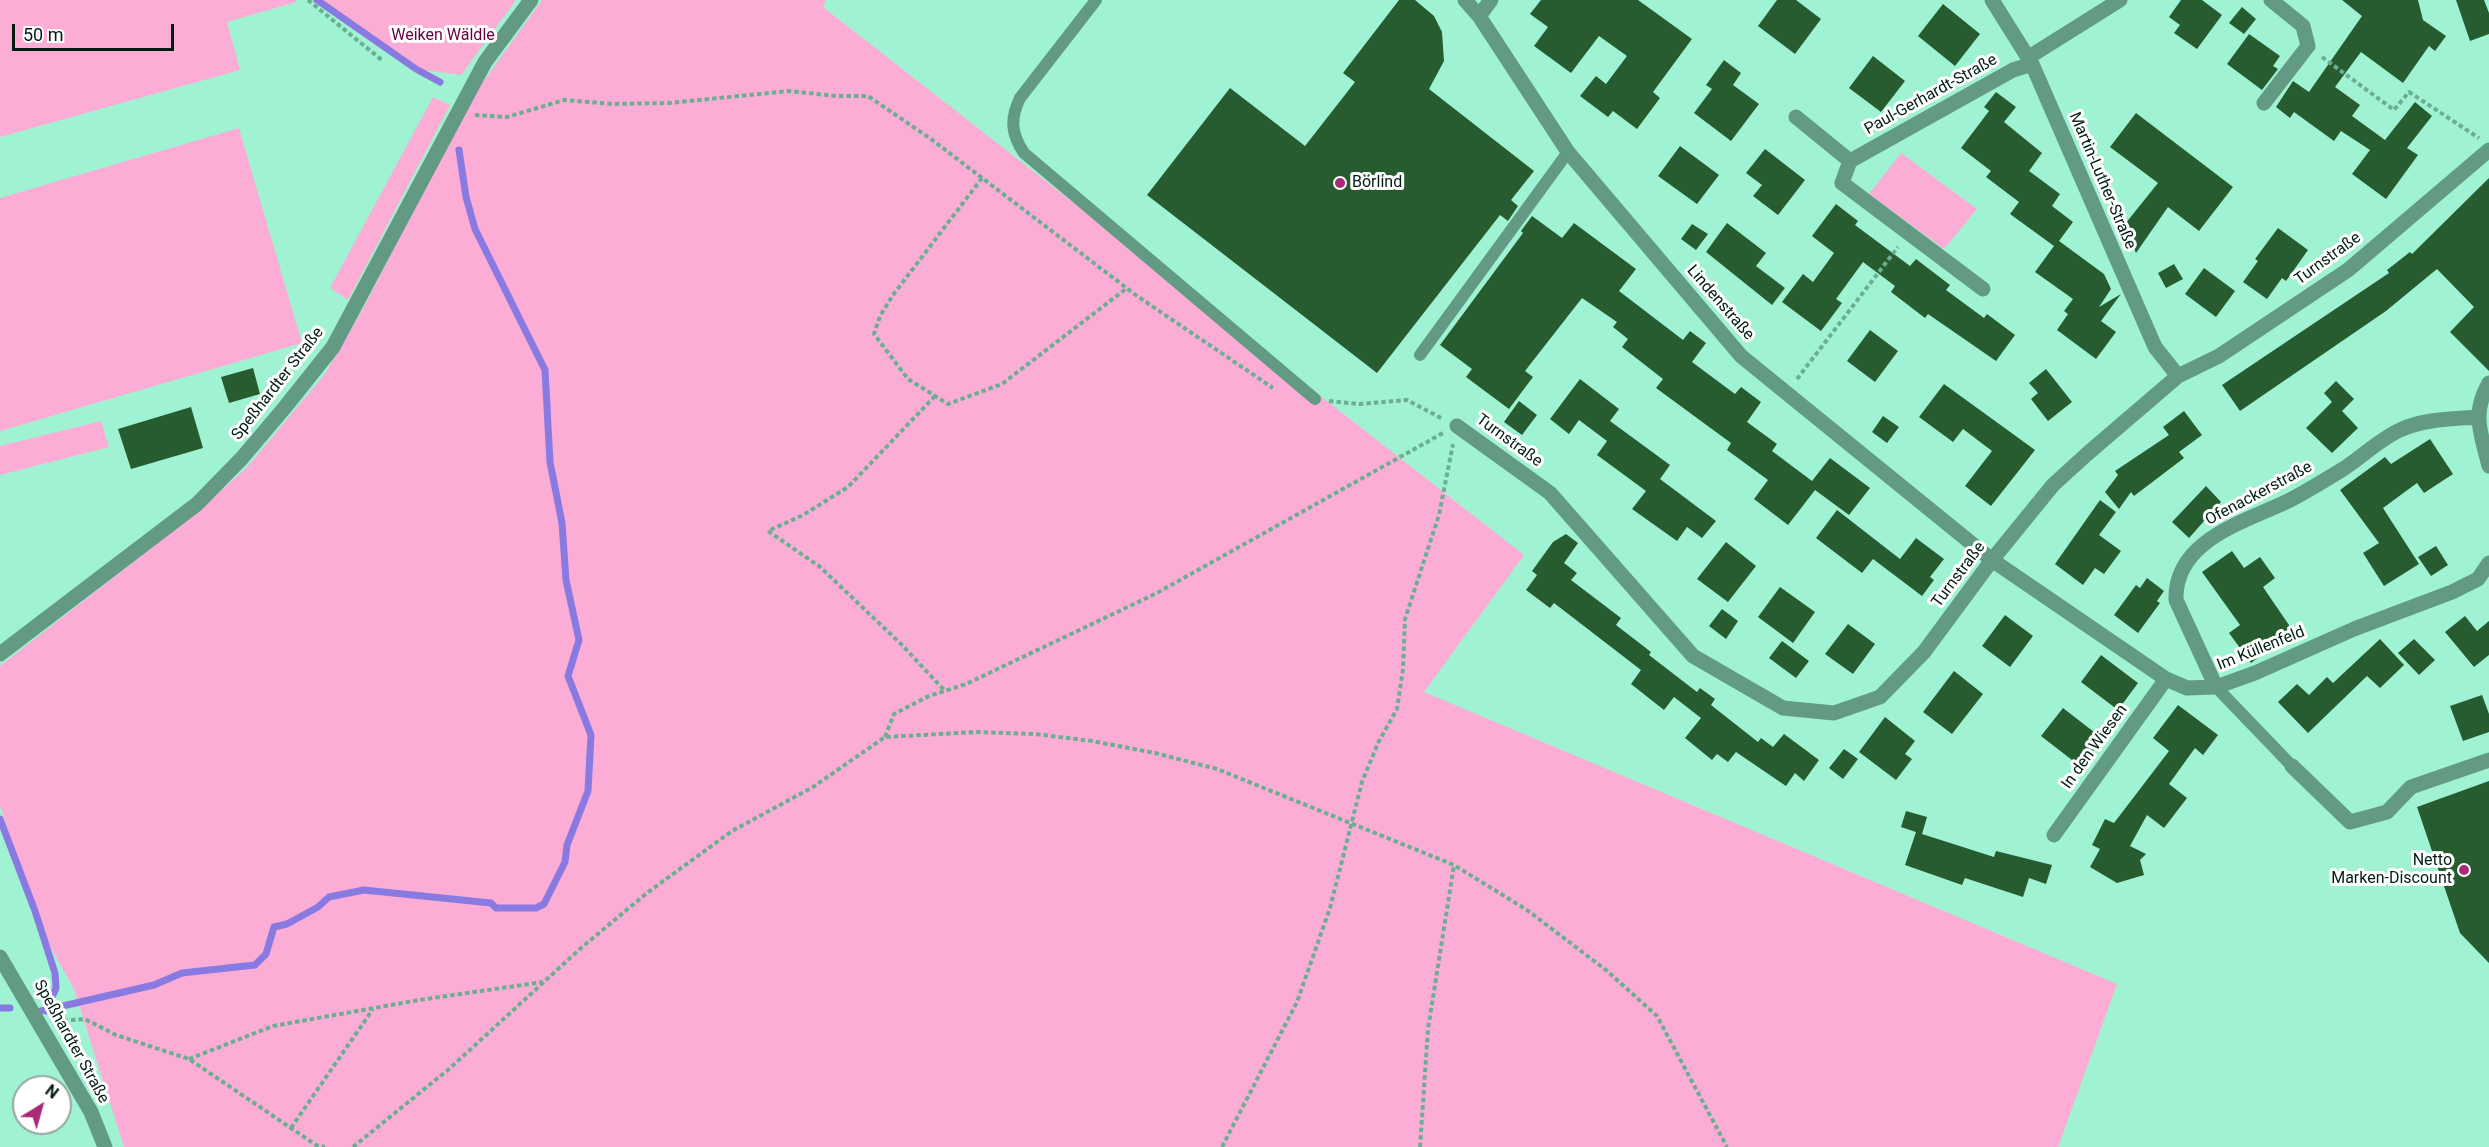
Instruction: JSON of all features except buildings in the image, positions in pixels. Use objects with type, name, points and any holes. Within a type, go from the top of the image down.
[{"type":"street","name":"Speßhardter Straße","points":[[0,654],[197,504],[250,449],[333,347],[485,62],[531,0]]},
{"type":"street","name":"Lindenstraße","points":[[1465,0],[1479,16],[1568,152],[1741,356],[1992,560]]},
{"type":"street","points":[[1479,16],[1491,0]]},
{"type":"street","name":"Martin-Luther-Straße","points":[[1992,0],[2030,60],[2155,347],[2178,376]]},
{"type":"street","name":"Paul-Gerhardt-Straße","points":[[1850,161],[2030,60],[2121,0]]},
{"type":"street","points":[[2264,103],[2308,46],[2303,26],[2271,0]]},
{"type":"street","points":[[1796,117],[1850,161],[1842,183],[1983,289]]},
{"type":"street","name":"Turnstraße","points":[[1457,426],[1550,493],[1693,656],[1783,708],[1834,713],[1880,697],[1924,652],[1992,560],[2053,485],[2178,376],[2219,356],[2348,270],[2486,145]]},
{"type":"street","points":[[2489,383],[2481,397],[2477,417],[2489,466]]},
{"type":"street","name":"Ofenackerstraße","points":[[2216,687],[2176,600],[2175,587],[2192,556],[2207,541],[2233,524],[2288,501],[2342,470],[2401,429],[2434,421],[2477,417]]},
{"type":"street","name":"Im Küllenfeld","points":[[1992,560],[2166,679],[2187,688],[2216,687],[2255,673],[2354,629],[2452,592],[2478,579],[2489,563]]},
{"type":"street","name":"In den Wiesen","points":[[2054,835],[2166,679]]},
{"type":"street","points":[[2292,766],[2350,822],[2387,812],[2411,787],[2489,760]]},
{"type":"street","name":"Speßhardter Straße","points":[[0,957],[91,1112],[105,1147]]},
{"type":"lane","points":[[1096,0],[1020,98],[1013,114],[1014,138],[1024,153],[1315,399]]},
{"type":"lane","points":[[1420,356],[1568,152]]},
{"type":"lane","points":[[2216,687],[2292,766]]},
{"type":"path","points":[[308,0],[383,61]]},
{"type":"path","points":[[2308,46],[2394,110],[2409,92],[2486,145]]},
{"type":"path","points":[[457,114],[507,117],[564,100],[612,104],[669,103],[789,91],[836,96],[868,96],[982,178],[1127,288],[1280,393]]},
{"type":"path","points":[[982,178],[892,295],[880,316],[874,334],[908,379],[948,404],[1002,384],[1127,288]]},
{"type":"path","points":[[1786,393],[1908,234]]},
{"type":"path","points":[[934,396],[848,487],[803,515],[768,531],[819,566],[901,644],[945,691]]},
{"type":"path","points":[[1315,399],[1359,404],[1407,400],[1457,426]]},
{"type":"path","points":[[885,737],[894,714],[966,684],[1155,594],[1457,426]]},
{"type":"path","points":[[1222,1147],[1297,1002],[1330,908],[1362,782],[1378,743],[1397,709],[1403,669],[1405,619],[1439,515],[1457,426]]},
{"type":"path","points":[[353,1147],[449,1069],[646,893],[732,831],[813,787],[885,737],[977,732],[1035,734],[1155,753],[1217,769],[1454,865],[1527,910],[1606,970],[1657,1016],[1726,1147]]},
{"type":"path","points":[[1420,1147],[1428,1029],[1454,865]]},
{"type":"path","points":[[189,1059],[273,1026],[544,982]]},
{"type":"path","points":[[291,1128],[373,1008]]},
{"type":"path","points":[[40,1022],[85,1019],[116,1035],[189,1059],[315,1146],[325,1147]]},
{"type":"green space","points":[[0,0],[296,0],[296,2],[227,22],[240,70],[0,137]]},
{"type":"green space","name":"Weiken Wäldle","points":[[317,0],[516,0],[461,75],[416,69]]},
{"type":"green space","points":[[542,0],[826,0],[823,7],[1524,555],[1424,692],[2117,984],[2058,1147],[124,1147],[74,989],[41,930],[0,806],[0,666],[201,509],[248,466],[324,375],[359,316],[475,93]]},
{"type":"green space","points":[[433,97],[450,105],[348,300],[330,288]]},
{"type":"green space","points":[[239,128],[302,343],[0,431],[0,198]]},
{"type":"green space","points":[[1901,153],[1977,209],[1944,249],[1869,194]]},
{"type":"green space","points":[[101,421],[109,447],[0,475],[0,446]]},
{"type":"waterway","points":[[317,0],[416,69],[440,82]]},
{"type":"waterway","points":[[41,1011],[154,985],[182,973],[255,965],[266,954],[274,927],[287,924],[318,907],[329,897],[364,890],[491,903],[496,908],[536,908],[544,904],[565,862],[567,845],[588,791],[591,735],[568,676],[579,640],[566,580],[562,523],[550,462],[545,370],[475,229],[466,197],[459,150]]},
{"type":"waterway","points":[[0,819],[35,911],[55,973],[56,988],[46,1011]]},
{"type":"waterway","points":[[0,1008],[10,1008]]},
{"type":"place","name":"Börlind","points":[[1340,183]]},
{"type":"place","name":"Netto Marken-Discount","points":[[2464,870]]}]
